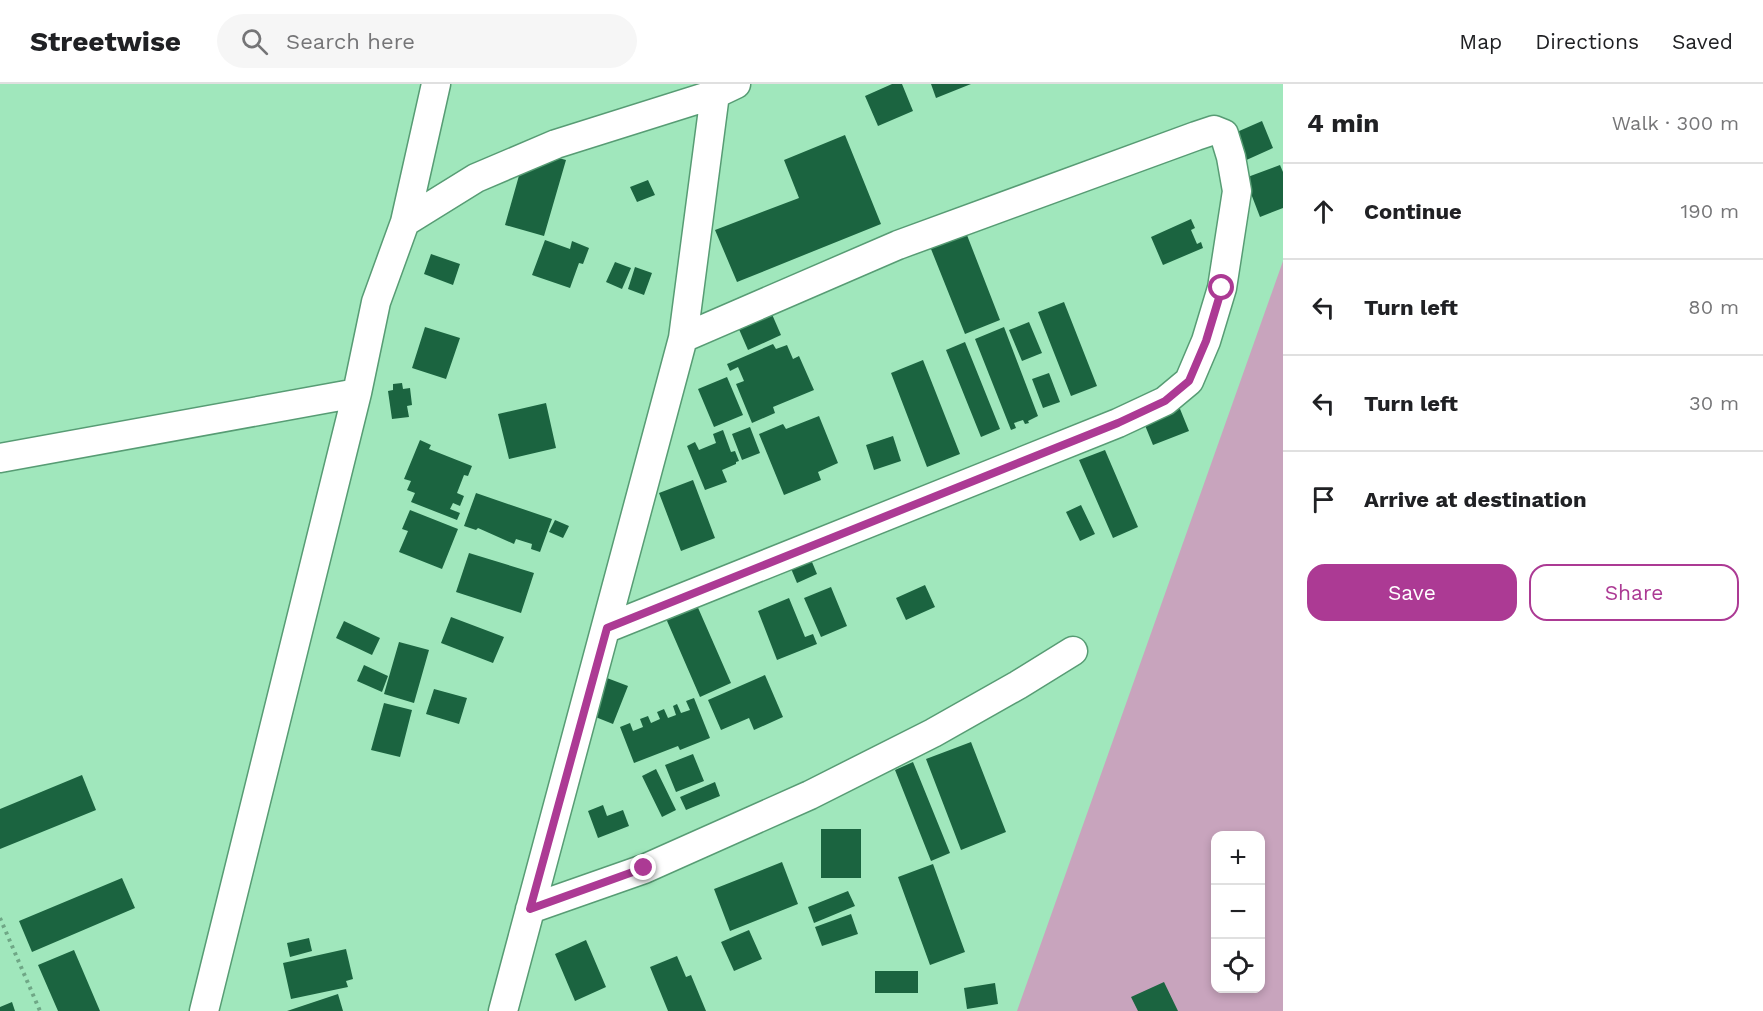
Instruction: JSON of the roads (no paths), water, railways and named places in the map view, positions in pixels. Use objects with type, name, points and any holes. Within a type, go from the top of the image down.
[{"type":"street","points":[[204,1011],[357,393],[376,302],[405,222],[436,84]]},
{"type":"street","points":[[405,222],[476,178],[556,144],[725,89],[683,338],[503,1011]]},
{"type":"street","points":[[607,628],[1118,423],[1165,401],[1189,381],[1206,341],[1222,288],[1236,191],[1231,157],[1224,134],[1214,130],[1196,136],[898,245],[683,338]]},
{"type":"street","points":[[0,458],[357,393]]},
{"type":"street","points":[[530,909],[644,868],[810,795],[933,733],[1073,651]]}]
